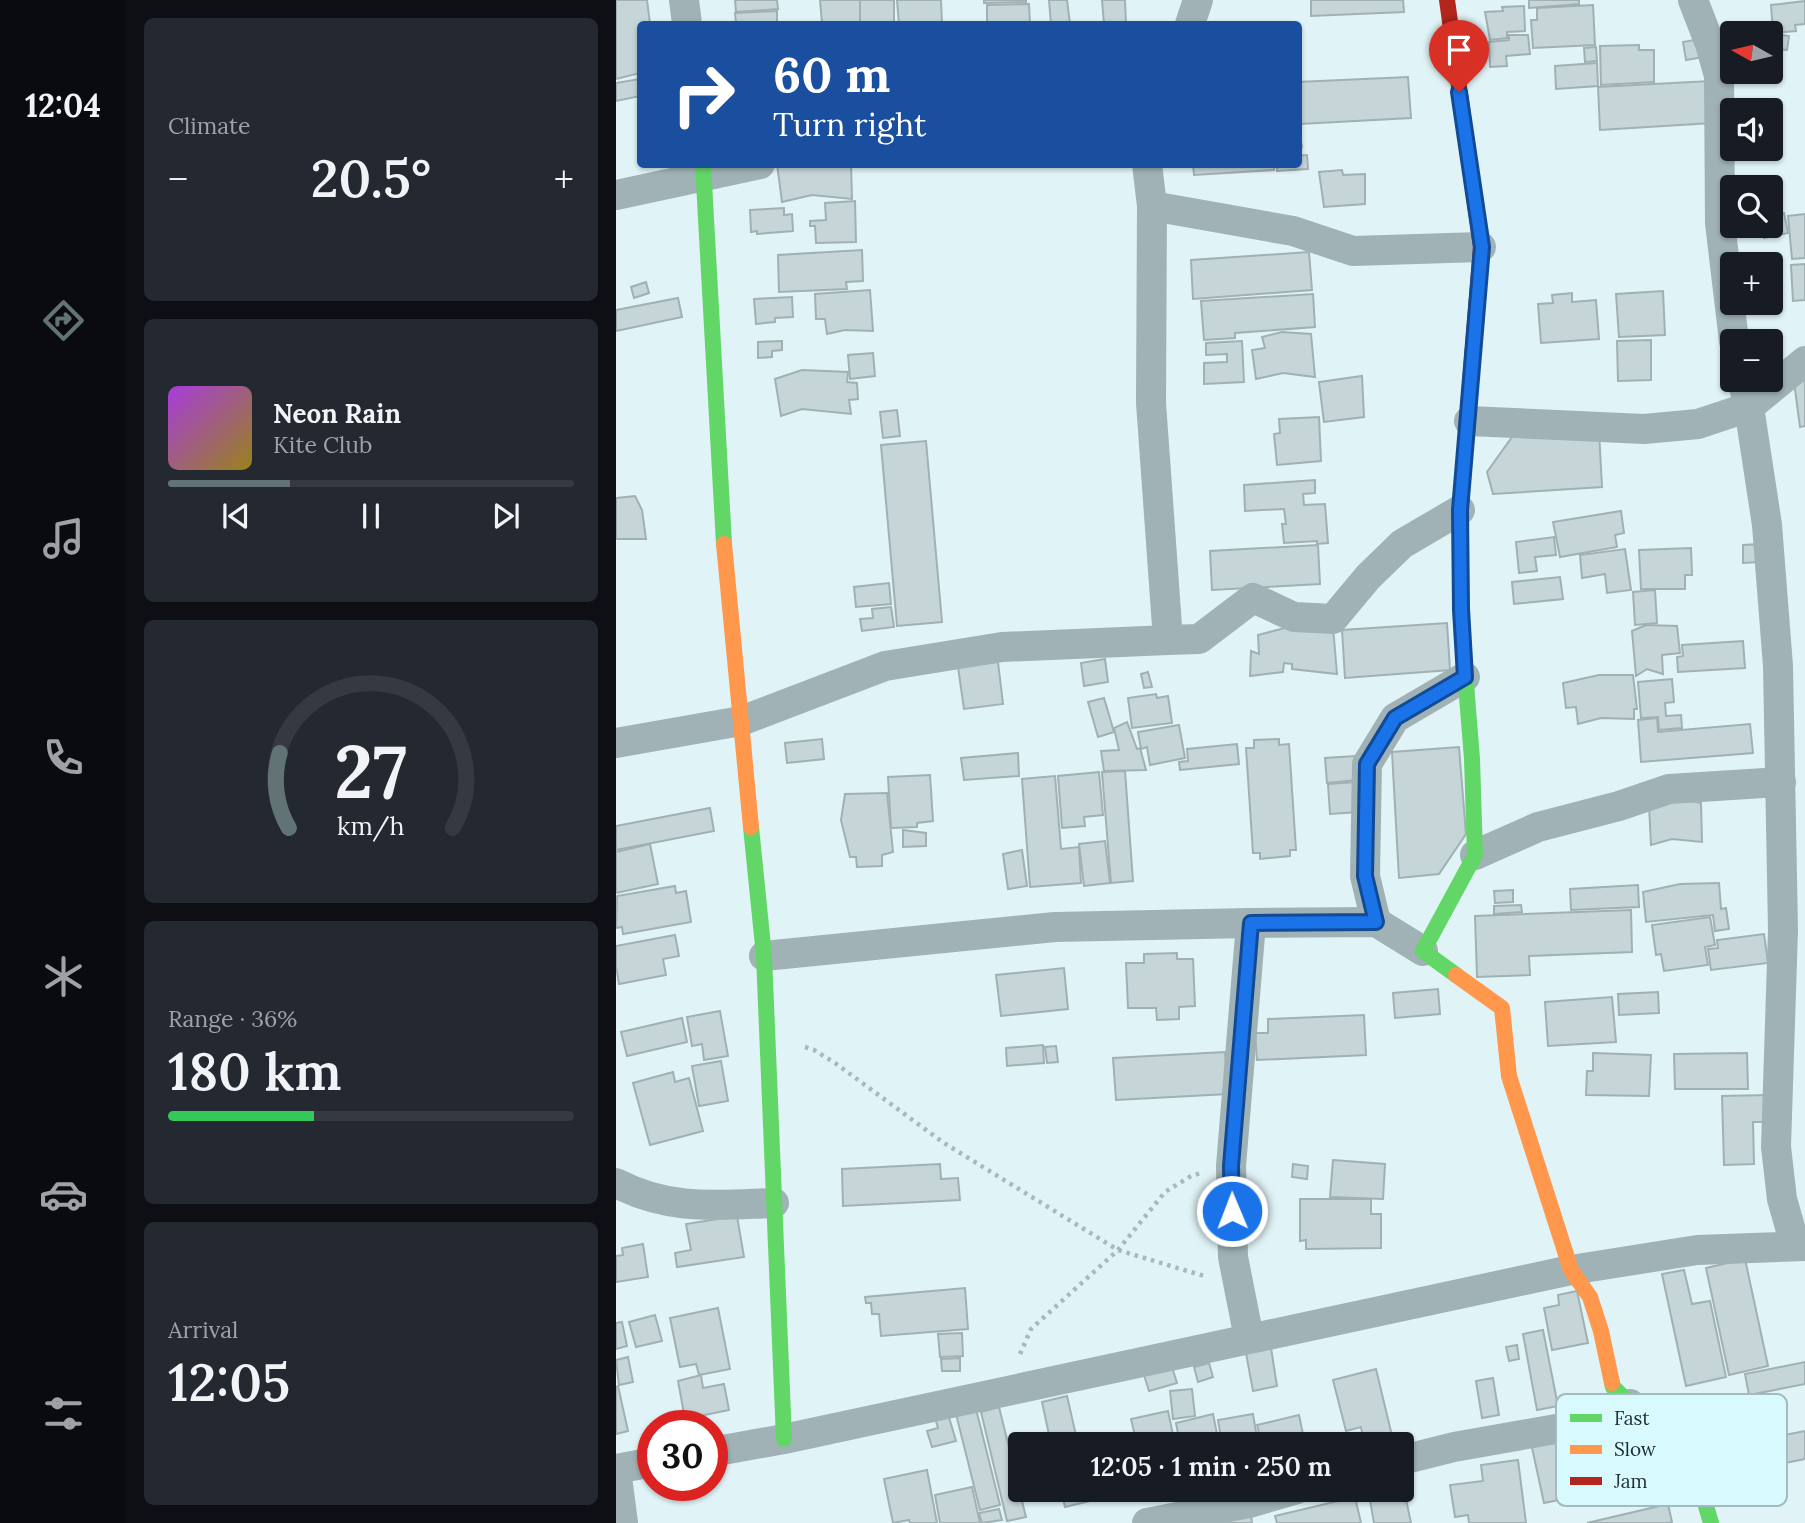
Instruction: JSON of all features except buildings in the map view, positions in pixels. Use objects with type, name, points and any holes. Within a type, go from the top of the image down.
[{"type":"street","points":[[684,0],[687,21]]},
{"type":"street","points":[[1191,21],[1198,0]]},
{"type":"street","points":[[1423,951],[1475,855],[1472,759],[1461,609],[1460,510],[1482,247],[1447,0]]},
{"type":"street","points":[[1693,0],[1710,44],[1718,76],[1720,223],[1733,329]]},
{"type":"street","points":[[616,195],[704,170],[723,168]]},
{"type":"street","points":[[1147,168],[1152,205],[1151,403],[1168,640]]},
{"type":"street","points":[[704,170],[722,524],[764,956],[784,1439]]},
{"type":"street","points":[[1152,205],[1293,231],[1353,251],[1482,247]]},
{"type":"street","points":[[1469,421],[1644,429],[1698,424],[1746,393],[1805,361]]},
{"type":"street","points":[[728,1449],[1571,1270],[1698,1251],[1800,1245],[1782,1199],[1776,1147],[1783,930],[1778,666],[1767,525],[1746,393]]},
{"type":"street","points":[[616,743],[741,722],[885,666],[1002,647],[1199,639],[1253,598],[1294,617],[1333,619],[1368,577],[1402,544],[1460,510]]},
{"type":"street","points":[[1376,922],[1365,876],[1367,764],[1395,718],[1465,677]]},
{"type":"street","points":[[1475,855],[1538,827],[1619,806],[1669,789],[1782,782]]},
{"type":"street","points":[[764,956],[1055,927],[1376,922],[1423,951],[1502,1008],[1509,1076],[1571,1270],[1590,1297],[1601,1331],[1613,1387],[1620,1394]]},
{"type":"street","points":[[1248,1338],[1233,1257],[1231,1166],[1251,923]]},
{"type":"street","points":[[616,1183],[640,1196],[695,1206],[774,1203]]},
{"type":"street","points":[[1414,1457],[1556,1429]]},
{"type":"street","points":[[623,1523],[616,1469],[637,1465]]},
{"type":"street","points":[[1147,1523],[1253,1502]]},
{"type":"street","points":[[1706,1506],[1711,1523]]},
{"type":"path","points":[[768,1036],[814,1050],[944,1143],[1118,1250],[1239,1286]]},
{"type":"path","points":[[1013,1389],[1021,1351],[1031,1329],[1118,1250],[1165,1192],[1191,1176],[1231,1166]]},
{"type":"traffic: fast","points":[[703,168],[724,544]]},
{"type":"traffic: fast","points":[[1456,975],[1423,951],[1475,855],[1472,759],[1460,609],[1460,510],[1466,434]]},
{"type":"traffic: fast","points":[[751,827],[764,956],[784,1439]]},
{"type":"traffic: fast","points":[[1612,1383],[1620,1394]]},
{"type":"traffic: fast","points":[[1706,1506],[1711,1523]]},
{"type":"traffic: slow","points":[[724,544],[751,827]]},
{"type":"traffic: slow","points":[[1456,975],[1502,1008],[1509,1076],[1571,1270],[1590,1297],[1601,1331],[1612,1383]]},
{"type":"traffic: jam","points":[[1447,0],[1481,247],[1466,434]]},
{"type":"route","points":[[1232,1211],[1231,1166],[1251,923],[1376,922],[1365,876],[1367,764],[1395,718],[1465,677],[1460,510],[1482,247],[1459,92]]}]
